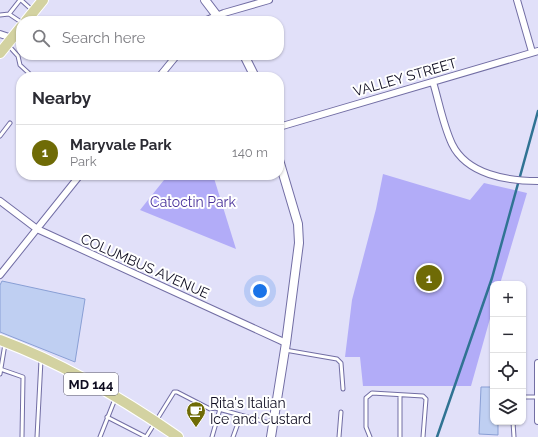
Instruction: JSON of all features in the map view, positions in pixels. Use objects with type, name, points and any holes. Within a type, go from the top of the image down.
[{"type":"main road","points":[[30,16],[43,0]]},
{"type":"main road","points":[[0,52],[16,33]]},
{"type":"main road","name":"MD 144","points":[[2,341],[42,358],[115,398],[158,423],[178,437]]},
{"type":"main road","points":[[158,423],[168,437]]},
{"type":"street","points":[[204,0],[217,16]]},
{"type":"street","points":[[225,16],[269,0]]},
{"type":"street","points":[[516,0],[535,52]]},
{"type":"street","points":[[0,34],[10,41]]},
{"type":"street","name":"VALLEY STREET","points":[[284,126],[535,52]]},
{"type":"street","points":[[163,72],[173,60]]},
{"type":"street","points":[[246,60],[252,72]]},
{"type":"street","points":[[433,82],[452,144],[458,153],[469,163],[492,175],[512,180],[538,181]]},
{"type":"street","points":[[271,437],[286,347],[300,242],[298,224],[284,177]]},
{"type":"street","points":[[0,275],[76,180]]},
{"type":"street","name":"COLUMBUS AVENUE","points":[[0,201],[37,229],[286,347]]},
{"type":"street","points":[[538,363],[538,421]]},
{"type":"lane","points":[[9,14],[20,0],[34,12]]},
{"type":"lane","points":[[0,15],[9,14],[16,19]]},
{"type":"lane","points":[[10,41],[16,52]]},
{"type":"lane","points":[[19,60],[20,65],[28,72]]},
{"type":"lane","points":[[0,136],[10,123]]},
{"type":"lane","points":[[0,374],[2,341]]},
{"type":"lane","points":[[286,347],[337,359],[341,363],[343,389]]},
{"type":"lane","points":[[37,437],[42,358]]},
{"type":"lane","points":[[0,369],[23,377],[22,437]]},
{"type":"lane","points":[[107,417],[146,437],[158,423],[174,392],[177,392],[204,407],[220,409],[273,424]]},
{"type":"lane","points":[[370,437],[366,427],[366,398],[372,393],[423,396],[426,399],[423,437]]},
{"type":"lane","points":[[400,394],[400,437]]},
{"type":"lane","points":[[526,397],[538,397]]},
{"type":"lane","points":[[100,437],[115,398]]},
{"type":"lane","points":[[212,437],[220,409]]},
{"type":"lane","points":[[339,437],[341,412]]},
{"type":"lane","points":[[233,437],[241,415]]},
{"type":"lane","points":[[514,425],[514,437]]},
{"type":"green space","points":[[383,174],[470,200],[484,183],[527,193],[501,281],[490,281],[490,319],[471,386],[363,386],[360,357],[345,357],[352,300],[376,209]]},
{"type":"green space","name":"Catoctin Park","points":[[164,180],[215,180],[236,249],[140,210]]},
{"type":"building","points":[[2,281],[85,299],[75,362],[0,332],[0,285]]},
{"type":"building","points":[[481,387],[490,387],[490,425],[498,425],[498,435],[479,434]]},
{"type":"waterway","points":[[437,437],[492,278],[538,111]]},
{"type":"place","name":"Maryvale Park","points":[[429,278]]},
{"type":"place","name":"Rita's Italian Ice and Custard","points":[[196,428]]}]
